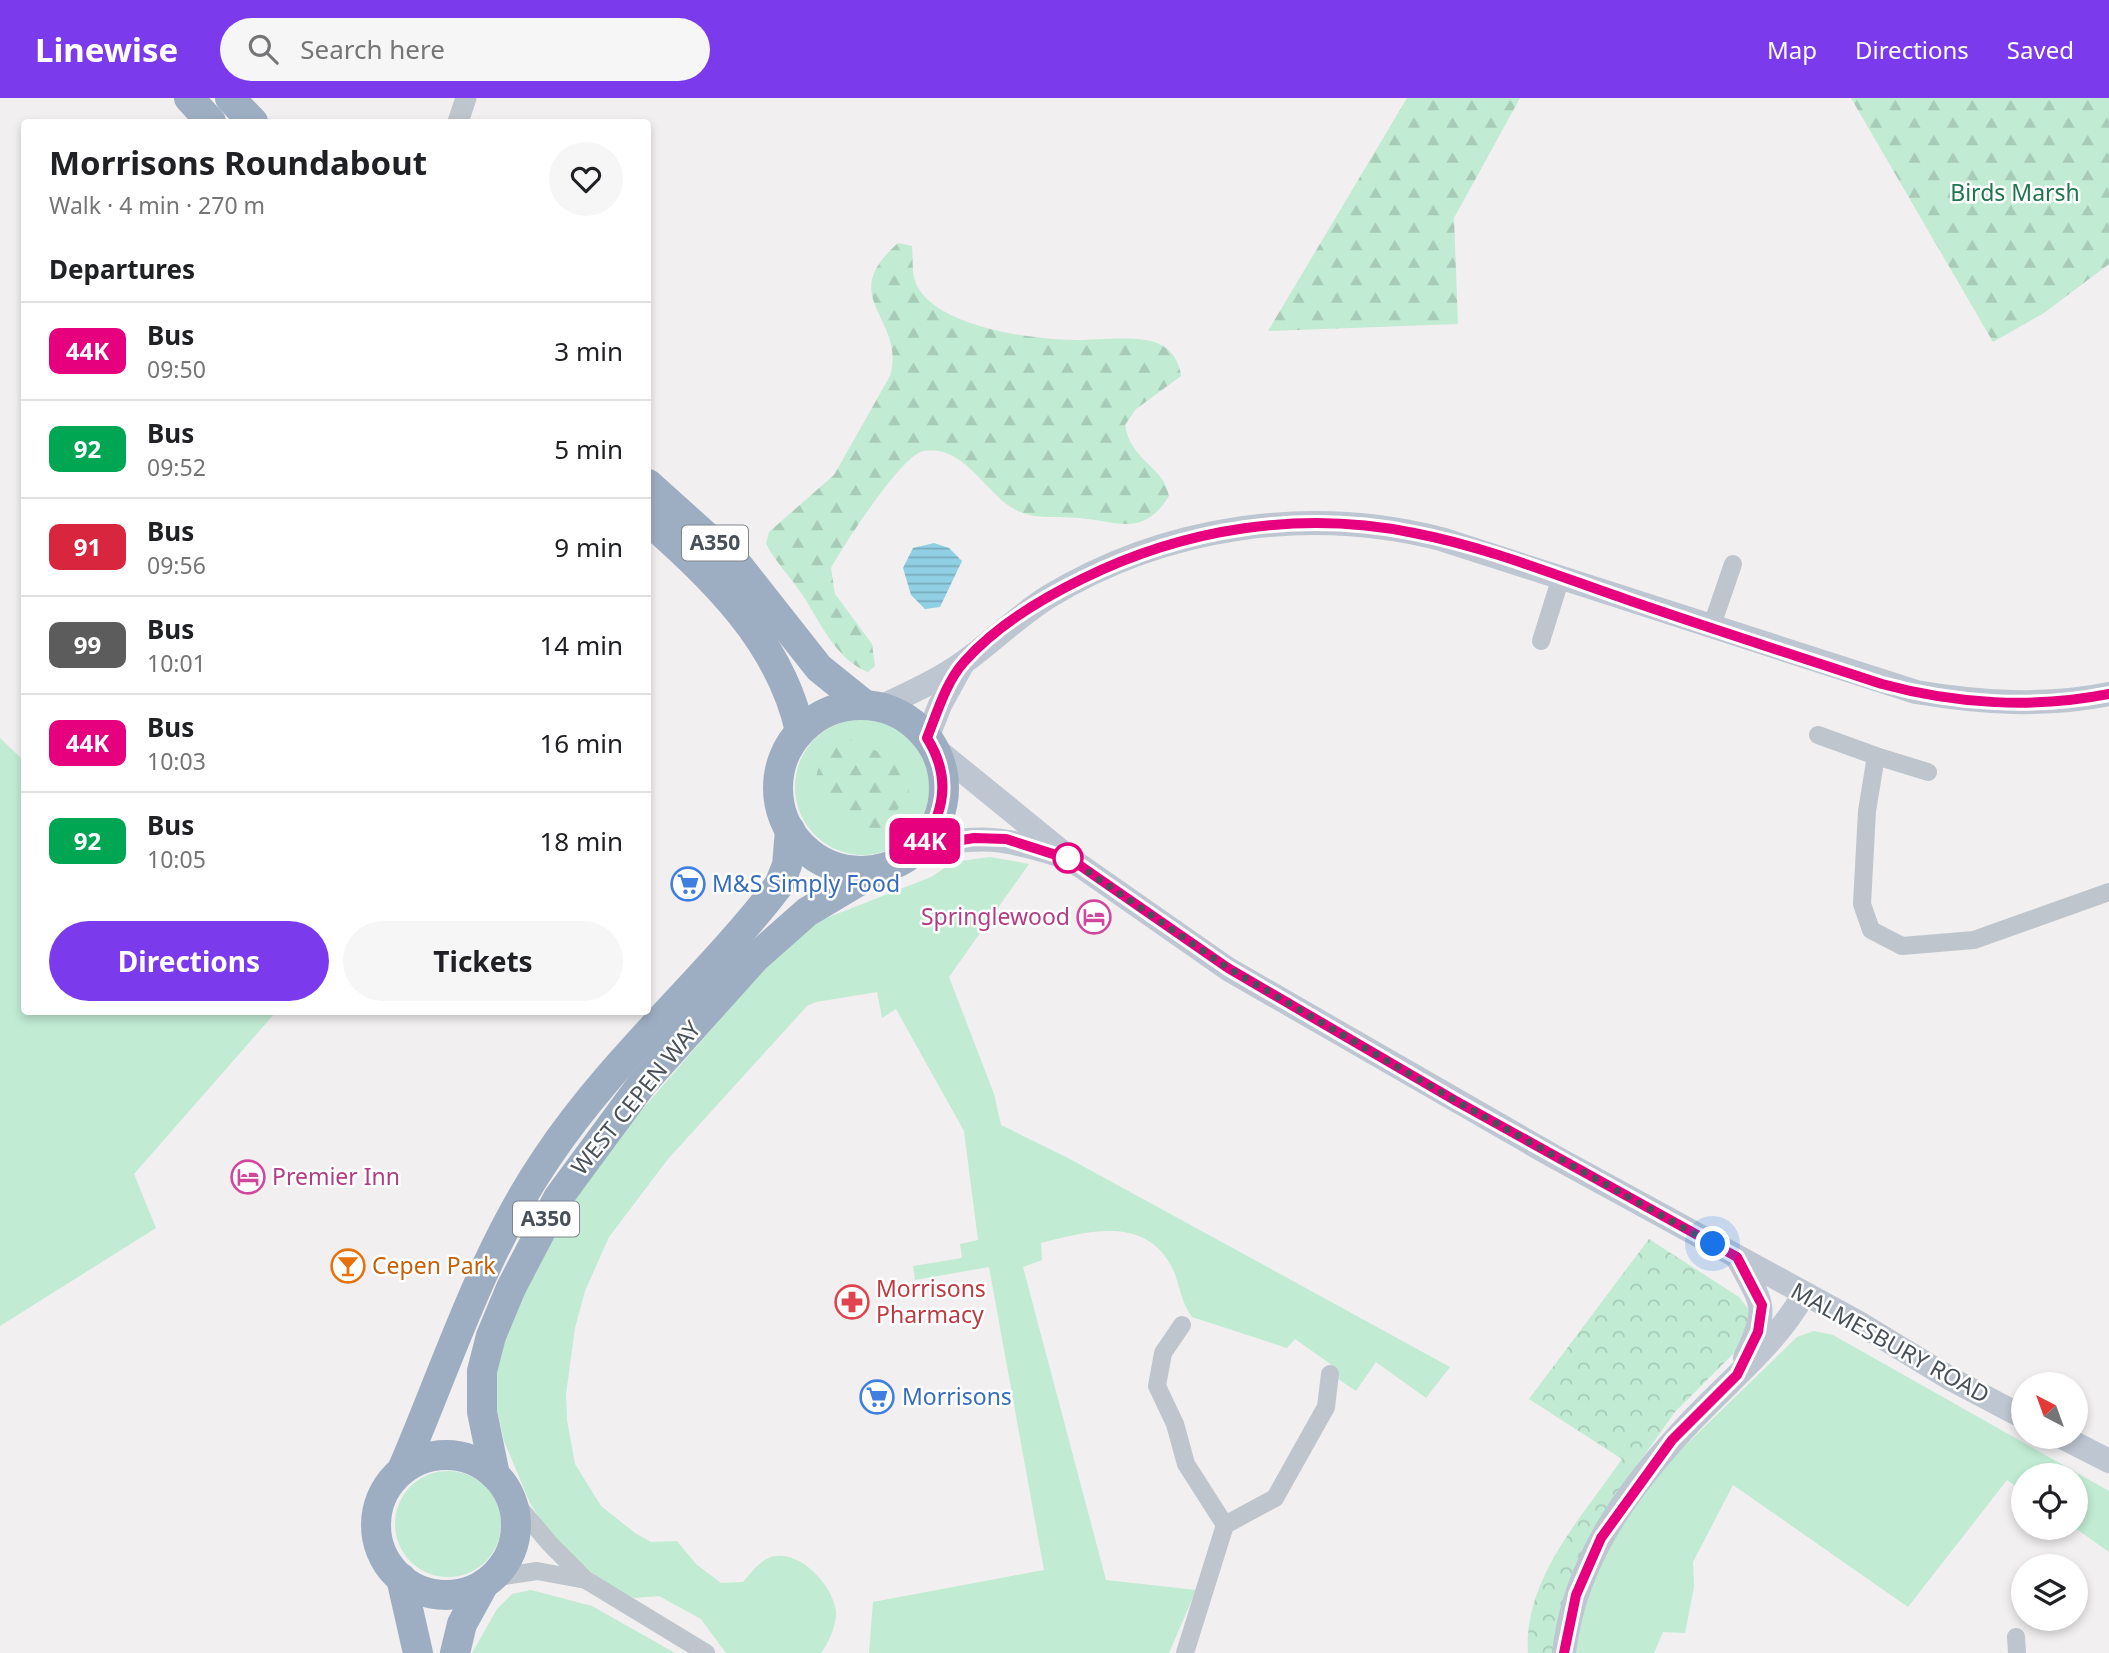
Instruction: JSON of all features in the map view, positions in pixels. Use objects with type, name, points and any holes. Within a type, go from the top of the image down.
[{"type":"highway","points":[[189,98],[208,119]]},
{"type":"highway","points":[[230,98],[250,119]]},
{"type":"highway","name":"A350","points":[[651,487],[737,564],[813,662],[842,690],[873,706],[903,716],[930,742],[941,766],[943,800],[935,825],[920,847],[905,859],[879,869],[850,870],[825,862],[805,848],[783,818],[779,786],[783,762],[800,731],[831,710],[873,706]]},
{"type":"highway","name":"A350","points":[[651,523],[707,574],[744,616],[784,682],[800,731]]},
{"type":"highway","name":"WEST CEPEN WAY","points":[[402,1470],[480,1284],[517,1205],[546,1159],[604,1082],[779,885],[787,865],[790,830]]},
{"type":"highway","name":"WEST CEPEN WAY","points":[[504,1487],[481,1399],[484,1363],[511,1288],[558,1198],[642,1084],[769,944],[807,912],[879,869]]},
{"type":"highway","points":[[454,1653],[462,1624],[488,1581],[505,1563],[515,1538],[516,1518],[504,1487],[473,1460],[453,1455],[426,1457],[402,1470],[383,1493],[376,1528],[383,1554],[401,1578],[424,1591],[441,1595],[468,1591],[488,1581]]},
{"type":"highway","points":[[401,1578],[418,1653]]},
{"type":"main road","points":[[873,706],[964,662],[1025,612],[1082,579],[1151,550],[1231,530],[1304,523],[1374,526],[1441,539],[1882,684],[1926,694],[2019,703],[2109,694]]},
{"type":"main road","points":[[930,742],[940,705],[964,662]]},
{"type":"main road","name":"MALMESBURY ROAD","points":[[930,742],[1072,860],[1228,968],[1456,1101],[1859,1323],[1951,1379],[2011,1411]]},
{"type":"main road","name":"MALMESBURY ROAD","points":[[920,847],[974,838],[1006,839],[1072,860]]},
{"type":"main road","points":[[1737,1257],[1758,1297],[1763,1313],[1758,1332],[1737,1375]]},
{"type":"main road","points":[[1564,1653],[1576,1595],[1601,1538],[1672,1440],[1780,1331],[1804,1294]]},
{"type":"main road","points":[[2086,1449],[2109,1461]]},
{"type":"street","points":[[459,119],[466,98]]},
{"type":"street","points":[[1711,628],[1733,564]]},
{"type":"street","points":[[1541,641],[1561,577]]},
{"type":"street","points":[[1818,735],[1928,772]]},
{"type":"street","points":[[1876,756],[1867,811],[1862,904],[1871,930],[1902,946],[1974,940],[2109,892]]},
{"type":"street","points":[[1182,1325],[1163,1353],[1157,1386],[1175,1424],[1186,1464],[1225,1525]]},
{"type":"street","points":[[1191,1650],[1225,1525],[1275,1499],[1326,1407],[1330,1374]]},
{"type":"street","points":[[504,1487],[550,1544],[586,1580],[704,1653]]},
{"type":"street","points":[[488,1581],[537,1570],[586,1580]]},
{"type":"green space","points":[[1407,98],[1520,98],[1454,218],[1458,324],[1268,331]]},
{"type":"green space","name":"Birds Marsh","points":[[1851,98],[2109,98],[2109,264],[2044,313],[1993,342]]},
{"type":"green space","points":[[898,243],[912,246],[914,278],[923,295],[939,308],[960,319],[1036,337],[1077,340],[1129,339],[1157,343],[1171,352],[1179,365],[1181,376],[1136,409],[1125,425],[1134,447],[1160,477],[1169,496],[1149,518],[1139,522],[1129,524],[1024,513],[1005,503],[963,462],[938,451],[923,451],[901,468],[873,503],[831,568],[835,594],[872,644],[875,666],[868,672],[838,649],[766,544],[769,532],[834,475],[890,376],[893,356],[872,294],[872,279],[880,262]]},
{"type":"green space","points":[[863,719],[889,725],[911,739],[925,761],[931,787],[925,813],[911,835],[889,849],[863,855],[837,849],[815,835],[801,813],[795,787],[801,761],[815,739],[837,725]]},
{"type":"green space","points":[[844,737],[897,760],[910,784],[908,796],[877,836],[825,811],[817,795],[817,774],[822,759],[832,746]]},
{"type":"green space","points":[[0,738],[21,758],[21,1015],[273,1015],[134,1174],[156,1228],[0,1326]]},
{"type":"green space","points":[[990,857],[1029,864],[949,977],[994,1094],[1001,1125],[1068,1158],[1450,1367],[1426,1398],[1376,1362],[1356,1391],[1338,1379],[1336,1368],[1295,1339],[1287,1348],[1192,1317],[1184,1304],[1169,1262],[1157,1248],[1143,1238],[1111,1231],[1041,1243],[1042,1260],[1023,1267],[1106,1580],[1196,1590],[1169,1653],[869,1653],[873,1602],[1044,1570],[989,1267],[915,1280],[913,1266],[962,1258],[960,1244],[978,1240],[964,1131],[896,1009],[882,1018],[877,992],[816,1002],[807,1006],[668,1159],[609,1237],[585,1291],[575,1328],[566,1394],[567,1420],[575,1464],[601,1506],[651,1542],[677,1541],[696,1564],[721,1583],[743,1582],[763,1561],[782,1556],[793,1558],[813,1571],[829,1591],[836,1617],[832,1634],[821,1653],[726,1653],[701,1619],[659,1596],[634,1598],[603,1582],[548,1531],[530,1503],[504,1441],[496,1405],[496,1365],[508,1324],[549,1238],[604,1154],[785,944],[824,919],[931,877],[954,862]]},
{"type":"green space","points":[[1649,1239],[1739,1297],[1750,1311],[1743,1344],[1675,1412],[1616,1495],[1555,1653],[1528,1653],[1529,1626],[1535,1599],[1545,1574],[1574,1526],[1622,1459],[1529,1399]]},
{"type":"green space","points":[[1814,1331],[1833,1335],[2011,1436],[2011,1449],[2035,1449],[2059,1463],[2011,1463],[2011,1483],[2007,1480],[1908,1607],[1733,1485],[1693,1562],[1694,1587],[1685,1633],[1663,1632],[1654,1653],[1576,1653],[1576,1636],[1605,1548],[1661,1469],[1797,1337]]},
{"type":"green space","points":[[448,1471],[468,1475],[485,1487],[497,1504],[501,1524],[497,1544],[485,1561],[468,1573],[448,1577],[428,1573],[411,1561],[399,1544],[395,1524],[399,1504],[411,1487],[428,1475]]},
{"type":"green space","points":[[2088,1479],[2109,1491],[2109,1552],[2088,1537]]},
{"type":"green space","points":[[531,1590],[592,1606],[675,1653],[472,1653],[497,1609],[512,1594]]},
{"type":"water","points":[[934,543],[949,548],[962,561],[940,607],[925,609],[911,595],[903,568],[913,548]]},
{"type":"bus line","name":"44K","points":[[1564,1653],[1576,1595],[1601,1538],[1629,1495],[1672,1440],[1737,1375],[1758,1332],[1763,1313],[1762,1305],[1737,1257],[1456,1101],[1228,968],[1072,860],[1006,839],[974,838],[920,847],[940,815],[943,800],[941,766],[927,738],[943,698],[964,662],[1001,630],[1025,612],[1093,573],[1151,550],[1203,535],[1268,525],[1318,523],[1364,525],[1441,539],[1882,684],[1916,692],[1968,700],[2019,703],[2062,701],[2109,694]]},
{"type":"place","name":"M&S Simply Food","points":[[688,884]]},
{"type":"place","name":"Springlewood","points":[[1094,917]]},
{"type":"place","name":"Premier Inn","points":[[248,1177]]},
{"type":"place","name":"Cepen Park","points":[[348,1266]]},
{"type":"place","name":"Morrisons Pharmacy","points":[[852,1302]]},
{"type":"place","name":"Morrisons","points":[[877,1397]]},
{"type":"route","points":[[1068,858],[1228,968],[1456,1101],[1713,1244]]}]
